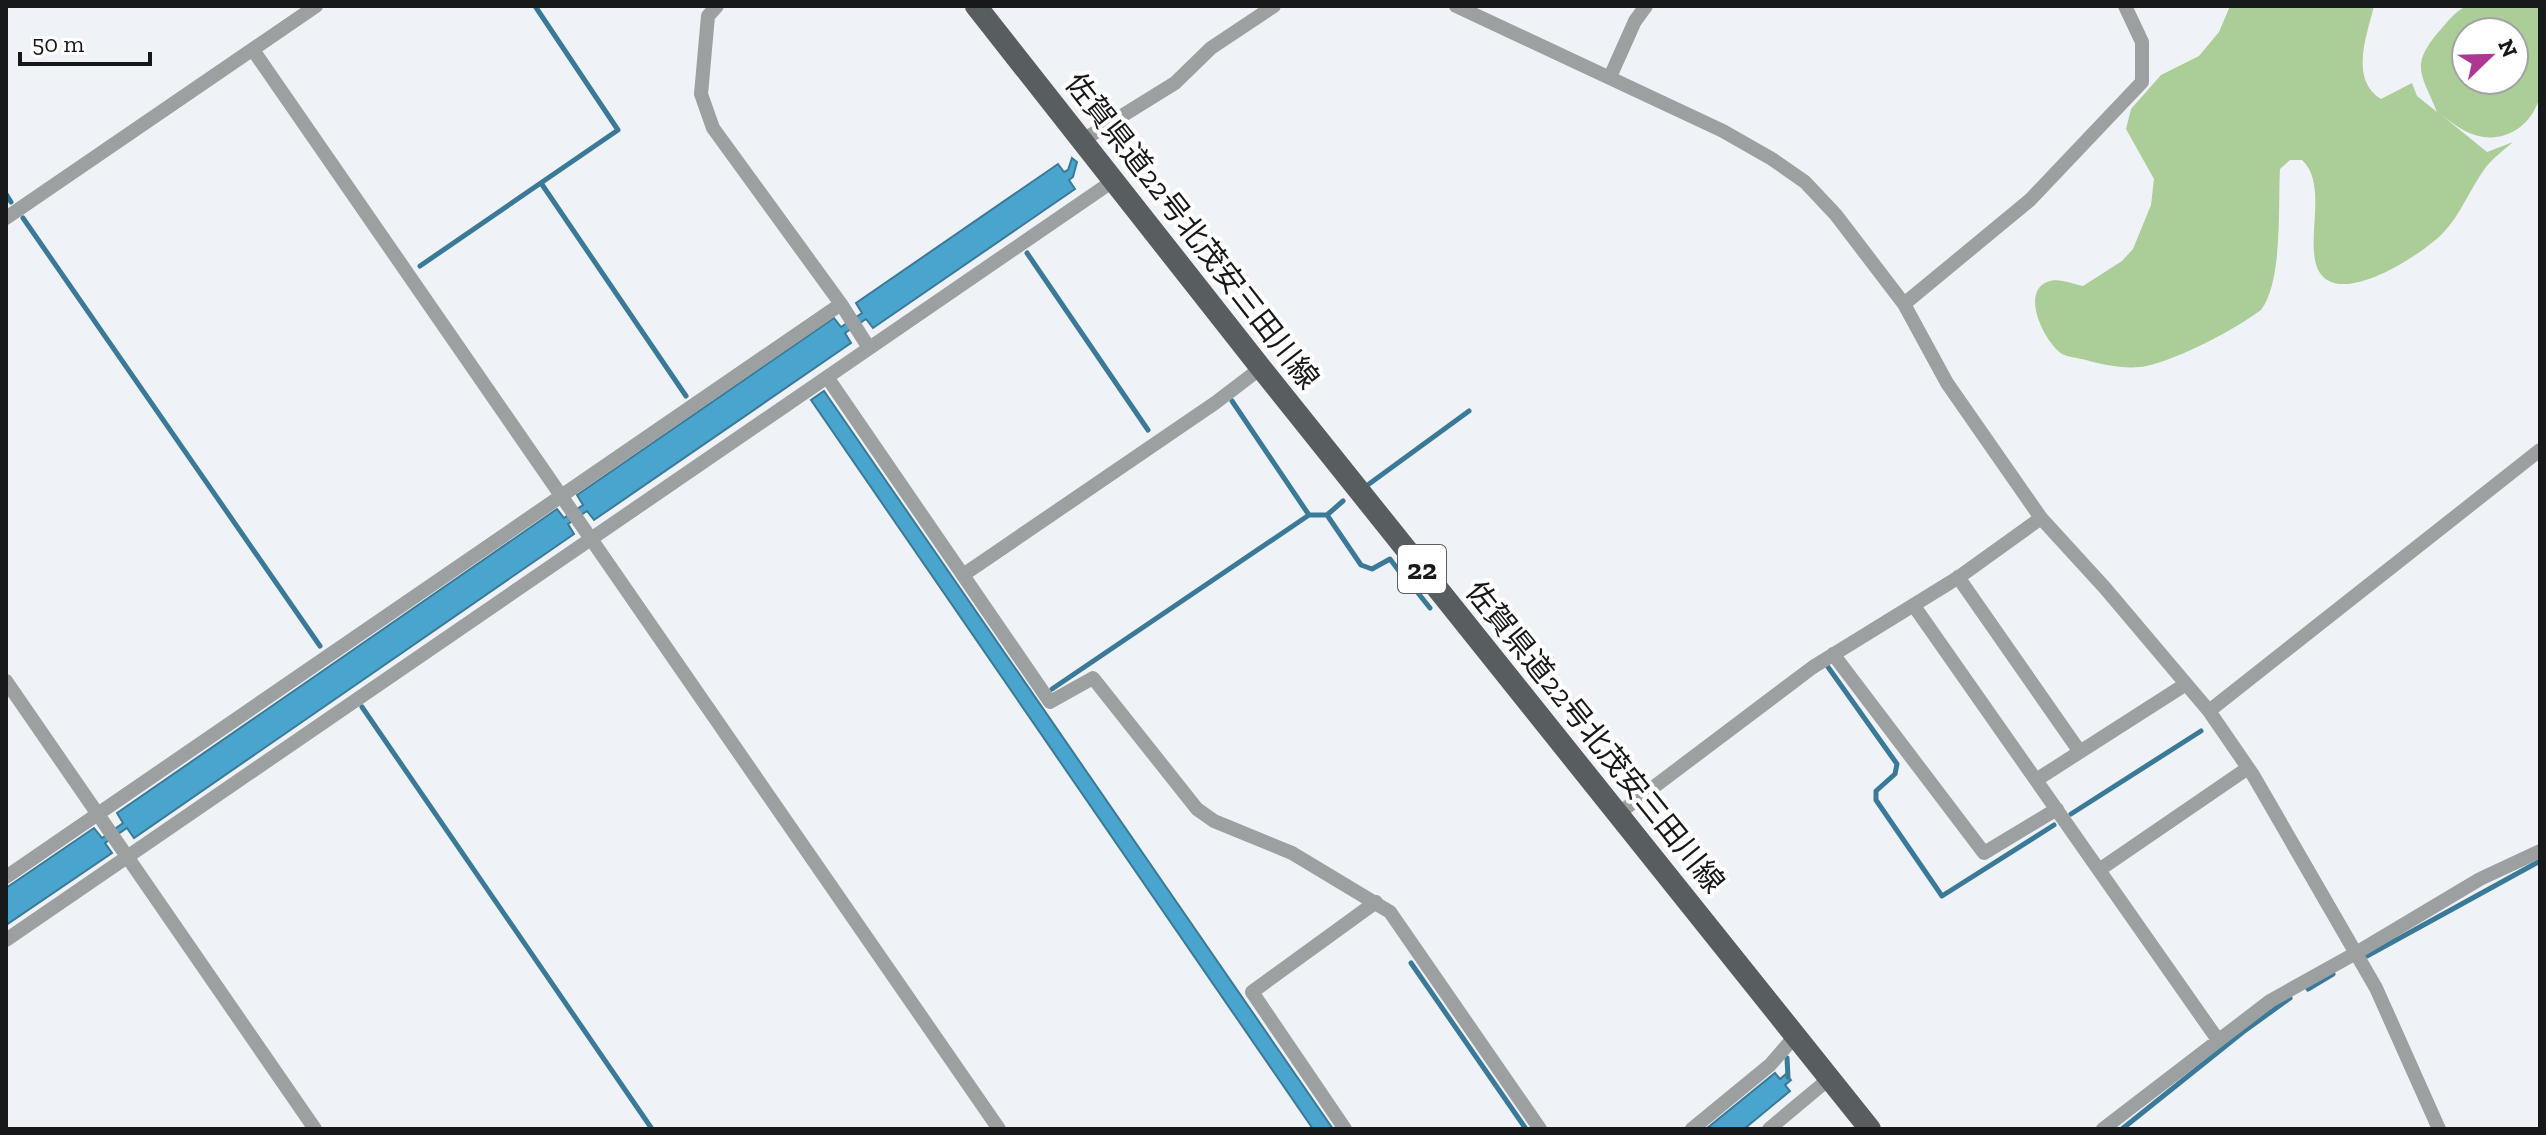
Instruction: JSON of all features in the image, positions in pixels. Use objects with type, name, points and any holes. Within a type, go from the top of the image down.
[{"type":"main road","name":"佐賀県道22号北茂安三田川線","points":[[976,6],[1261,368],[1870,1129]]},
{"type":"street","points":[[6,218],[316,6]]},
{"type":"street","points":[[717,6],[708,16],[701,94],[713,128],[841,304],[869,348]]},
{"type":"street","points":[[1083,140],[1175,83],[1211,48],[1274,6]]},
{"type":"street","points":[[1456,6],[1723,131],[1805,182],[1836,215],[1904,304],[1947,383],[2041,518],[2209,711],[2248,768],[2376,988],[2439,1129]]},
{"type":"street","points":[[1610,77],[1635,21],[1646,6]]},
{"type":"street","points":[[1904,304],[2030,200],[2142,82],[2142,42],[2125,6]]},
{"type":"street","points":[[253,50],[999,1129]]},
{"type":"street","points":[[6,940],[1113,181]]},
{"type":"street","points":[[6,877],[841,304]]},
{"type":"street","points":[[963,575],[1215,403],[1261,368]]},
{"type":"street","points":[[827,377],[1050,702],[1093,678],[1197,809],[1214,821],[1292,853],[1390,912],[1540,1129]]},
{"type":"street","points":[[2209,711],[2540,450]]},
{"type":"street","points":[[1618,814],[1738,721],[1833,654],[1914,606],[2041,518]]},
{"type":"street","points":[[1958,577],[2080,752]]},
{"type":"street","points":[[1914,606],[2218,1040]]},
{"type":"street","points":[[1833,654],[1984,853],[2057,809]]},
{"type":"street","points":[[6,681],[315,1129]]},
{"type":"street","points":[[2036,780],[2186,684]]},
{"type":"street","points":[[2099,870],[2248,768]]},
{"type":"street","points":[[2103,1129],[2270,1001],[2480,879],[2540,851]]},
{"type":"street","points":[[1345,1129],[1252,992],[1376,902]]},
{"type":"street","points":[[1692,1129],[1770,1065],[1796,1035]]},
{"type":"street","points":[[1769,1129],[1830,1078]]},
{"type":"green space","points":[[2230,6],[2374,6],[2363,56],[2365,80],[2381,99],[2412,83],[2417,96],[2437,112],[2423,79],[2422,61],[2431,41],[2450,18],[2450,96],[2530,96],[2530,16],[2452,16],[2471,6],[2540,6],[2540,91],[2534,111],[2527,120],[2510,133],[2488,137],[2476,136],[2439,113],[2487,152],[2513,142],[2486,167],[2455,218],[2431,244],[2374,277],[2336,284],[2323,276],[2315,260],[2315,193],[2309,169],[2302,160],[2290,160],[2280,169],[2276,262],[2268,297],[2261,310],[2206,343],[2146,366],[2100,364],[2062,354],[2049,340],[2038,318],[2035,307],[2039,288],[2056,280],[2083,286],[2122,261],[2133,249],[2151,205],[2154,179],[2126,129],[2131,109],[2161,75],[2199,56],[2219,32]]},
{"type":"water","points":[[1072,158],[1077,162],[1073,177],[1069,180],[1075,189],[873,328],[866,319],[845,333],[851,343],[594,520],[587,511],[568,524],[574,534],[134,838],[127,828],[105,843],[112,853],[6,925],[6,888],[94,828],[102,838],[123,823],[117,813],[557,509],[564,518],[583,505],[577,495],[834,318],[841,327],[862,313],[856,303],[1058,164],[1064,172],[1068,170]]},
{"type":"water","points":[[824,391],[1333,1129],[1313,1129],[811,400]]},
{"type":"water","points":[[1775,1073],[1780,1079],[1786,1074],[1791,1080],[1785,1085],[1790,1091],[1744,1129],[1706,1129]]},
{"type":"waterway","points":[[420,266],[618,130],[535,6]]},
{"type":"waterway","points":[[541,183],[686,396]]},
{"type":"waterway","points":[[6,194],[11,202]]},
{"type":"waterway","points":[[23,218],[320,646]]},
{"type":"waterway","points":[[1027,253],[1148,430]]},
{"type":"waterway","points":[[1232,401],[1309,515]]},
{"type":"waterway","points":[[1369,484],[1469,411]]},
{"type":"waterway","points":[[1052,689],[1309,515],[1327,515],[1343,501]]},
{"type":"waterway","points":[[1327,515],[1361,565],[1372,569],[1390,559],[1399,571]]},
{"type":"waterway","points":[[1418,593],[1430,608]]},
{"type":"waterway","points":[[1828,667],[1897,764],[1895,774],[1876,791],[1876,800],[1942,896],[2054,825]]},
{"type":"waterway","points":[[362,707],[652,1129]]},
{"type":"waterway","points":[[2071,814],[2201,731]]},
{"type":"waterway","points":[[2367,956],[2540,861]]},
{"type":"waterway","points":[[1411,963],[1526,1129]]},
{"type":"waterway","points":[[2308,989],[2333,974]]},
{"type":"waterway","points":[[2122,1129],[2290,998]]},
{"type":"waterway","points":[[1787,1058],[1788,1077]]}]
